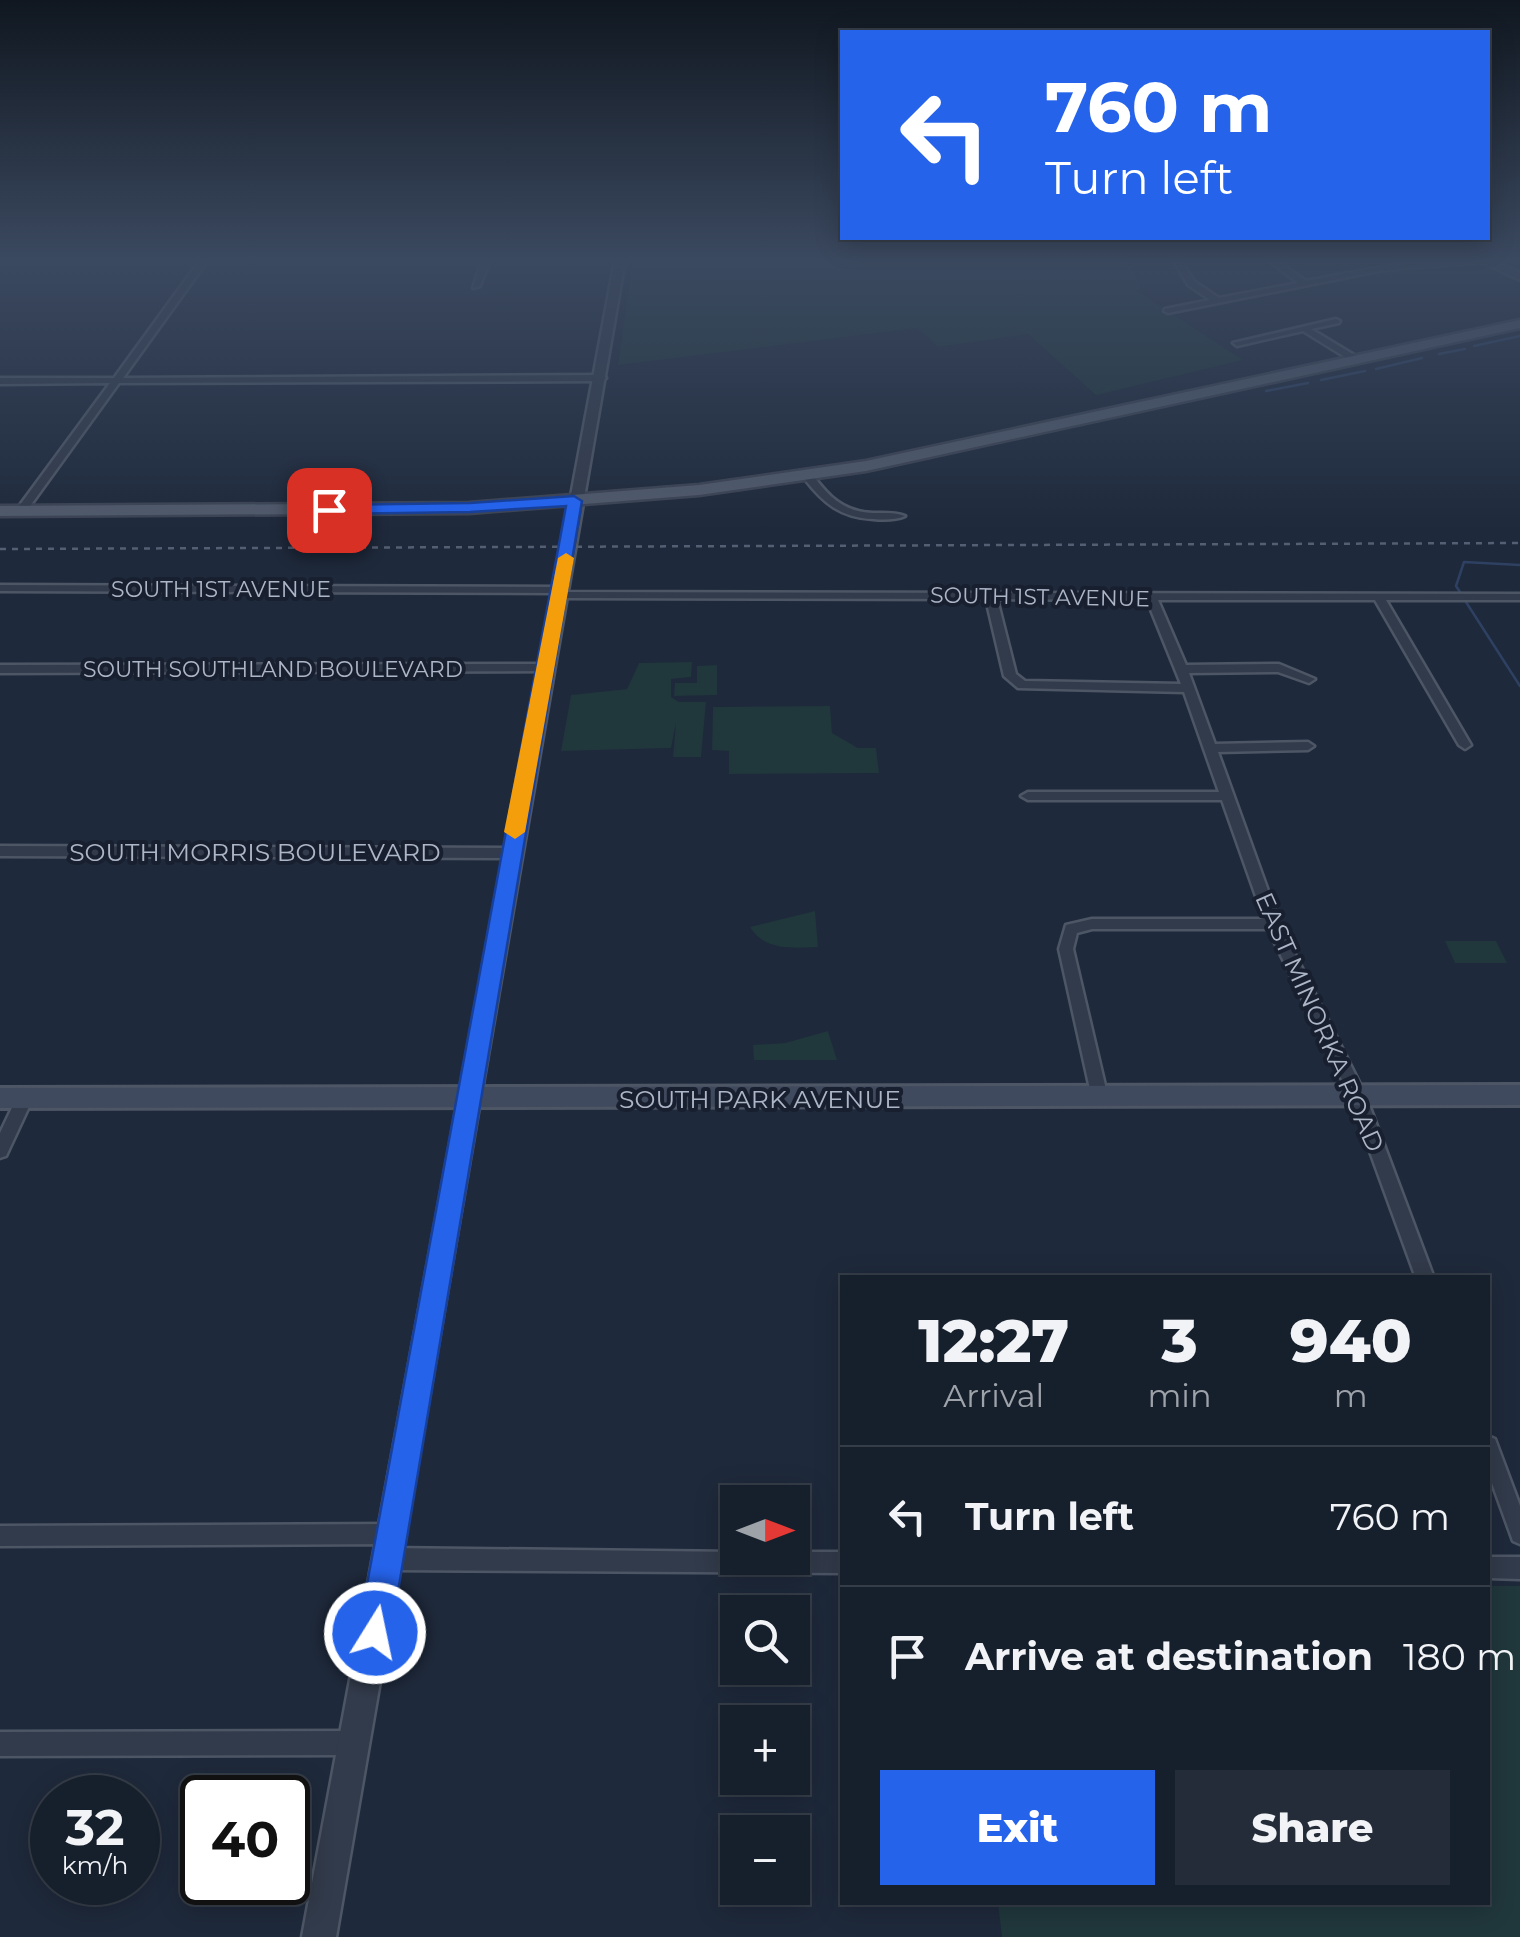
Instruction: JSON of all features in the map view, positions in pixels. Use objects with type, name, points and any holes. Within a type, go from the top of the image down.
[{"type":"main road","points":[[0,511],[420,509],[574,501],[808,476],[1400,350]]},
{"type":"main road","name":"SOUTH PARK AVENUE","points":[[12,1098],[1520,1095]]},
{"type":"street","points":[[22,511],[137,350]]},
{"type":"street","points":[[318,1937],[561,593],[574,501],[606,350]]},
{"type":"street","points":[[1340,350],[1356,360]]},
{"type":"street","points":[[0,380],[602,378]]},
{"type":"street","points":[[808,476],[829,505],[862,516],[900,516]]},
{"type":"street","name":"SOUTH 1ST AVENUE","points":[[0,588],[1152,599],[1520,597]]},
{"type":"street","points":[[1378,596],[1465,745]]},
{"type":"street","points":[[991,597],[1007,668],[1015,685],[1190,688]]},
{"type":"street","name":"EAST MINORKA ROAD","points":[[1152,599],[1190,688],[1273,924],[1357,1094],[1424,1275]]},
{"type":"street","name":"SOUTH SOUTHLAND BOULEVARD","points":[[0,668],[545,668]]},
{"type":"street","points":[[1182,669],[1279,668],[1309,679]]},
{"type":"street","points":[[1210,748],[1308,746]]},
{"type":"street","points":[[1028,796],[1228,796]]},
{"type":"street","name":"SOUTH MORRIS BOULEVARD","points":[[0,851],[511,853]]},
{"type":"street","points":[[1100,1098],[1066,950],[1067,926],[1273,924]]},
{"type":"street","points":[[0,1152],[12,1098]]},
{"type":"street","points":[[1490,1452],[1520,1534]]},
{"type":"street","points":[[0,1536],[393,1534]]},
{"type":"street","points":[[388,1559],[840,1563]]},
{"type":"street","points":[[1490,1568],[1520,1568]]},
{"type":"street","points":[[0,1744],[354,1743]]},
{"type":"green space","points":[[620,350],[736,350],[618,365]]},
{"type":"green space","points":[[1046,350],[1228,350],[1243,360],[1096,395]]},
{"type":"green space","points":[[692,662],[691,677],[671,679],[671,697],[679,702],[706,702],[701,757],[673,757],[676,723],[671,748],[561,751],[571,695],[627,689],[639,663]]},
{"type":"green space","points":[[717,665],[717,695],[674,696],[675,683],[697,683],[697,666]]},
{"type":"green space","points":[[830,706],[832,733],[858,748],[876,748],[879,773],[729,774],[729,751],[712,750],[713,707]]},
{"type":"green space","points":[[815,911],[818,947],[771,944],[750,927]]},
{"type":"green space","points":[[1445,941],[1496,941],[1507,963],[1455,963]]},
{"type":"green space","points":[[828,1031],[837,1060],[754,1060],[753,1045],[785,1043]]},
{"type":"green space","points":[[1490,1586],[1520,1586],[1520,1937],[1002,1937],[998,1905],[1490,1905]]},
{"type":"waterway","points":[[1439,354],[1458,350]]},
{"type":"waterway","points":[[1376,369],[1422,358]]},
{"type":"waterway","points":[[1321,380],[1365,371]]},
{"type":"waterway","points":[[1266,391],[1308,383]]},
{"type":"waterway","points":[[1460,592],[1456,586],[1464,562],[1520,565]]},
{"type":"waterway","points":[[1466,602],[1520,686]]},
{"type":"railway","points":[[0,549],[1520,543]]},
{"type":"slow traffic","points":[[515,832],[566,558]]},
{"type":"route","points":[[329,510],[470,508],[574,501],[562,590],[507,872],[375,1633]]}]
